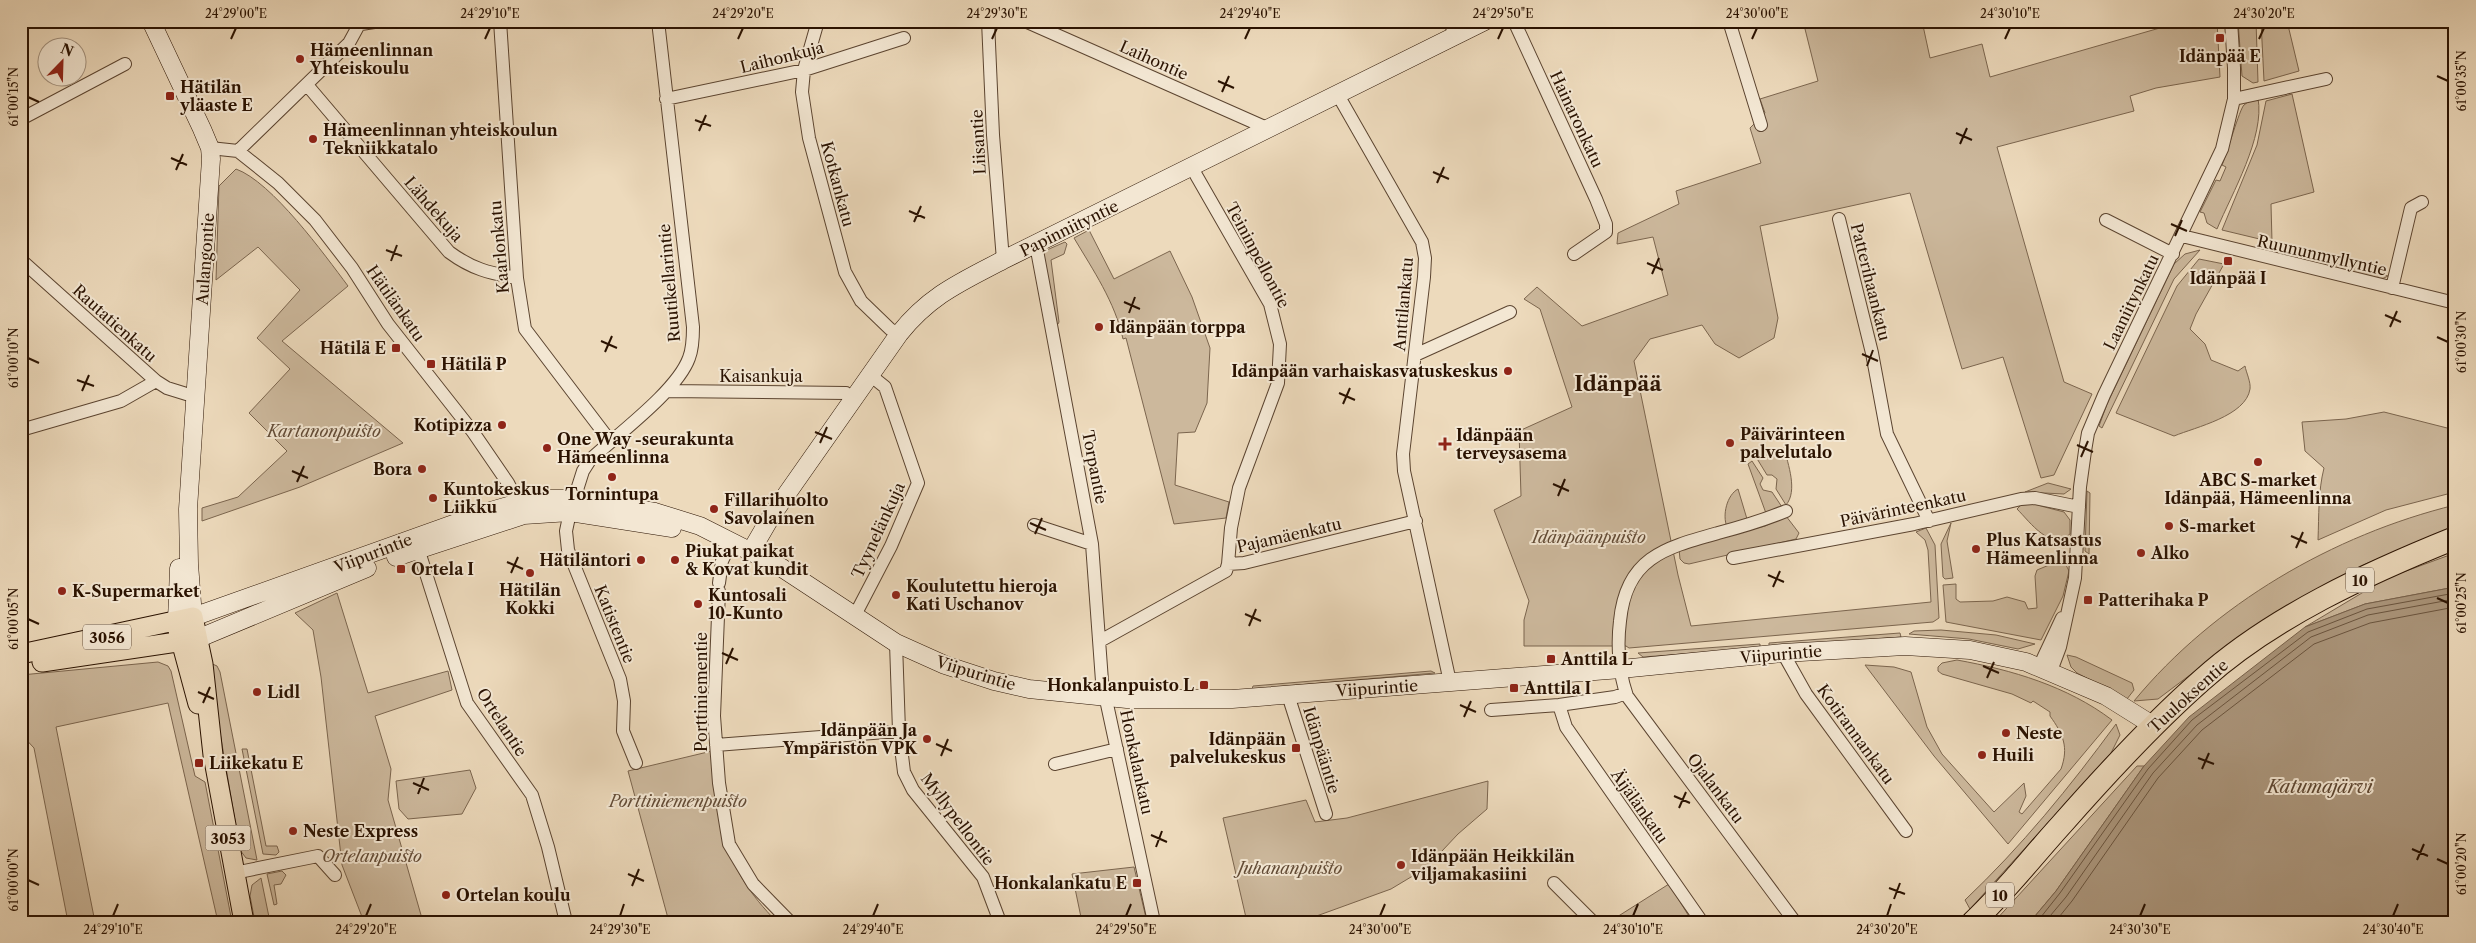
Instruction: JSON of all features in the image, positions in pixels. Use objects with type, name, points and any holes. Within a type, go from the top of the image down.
[{"type":"highway","name":"Tuuloksentie","points":[[1973,922],[2150,730],[2202,679],[2270,630],[2323,599],[2385,568],[2455,538]]},
{"type":"main road","name":"Aulangontie","points":[[151,21],[210,148],[188,508],[185,619]]},
{"type":"main road","name":"Papinniityntie","points":[[751,551],[772,515],[870,374],[899,334],[935,297],[1003,260],[1338,95],[1452,28],[1485,21]]},
{"type":"main road","name":"Viipurintie","points":[[21,654],[185,619],[366,557],[521,509],[572,506],[655,512],[700,526],[779,566],[896,643],[945,665],[1010,685],[1107,698],[1191,700],[1288,695],[1621,669],[1783,653],[1905,646],[1935,647],[1970,650],[2051,672],[2106,696],[2132,711],[2150,730]]},
{"type":"main road","name":"Viipurintie","points":[[21,665],[189,640],[416,543]]},
{"type":"main road","points":[[185,619],[189,640]]},
{"type":"main road","name":"3053","points":[[189,640],[203,664],[213,755],[244,922]]},
{"type":"main road","name":"Viipurintie","points":[[2051,672],[2150,730]]},
{"type":"main road","points":[[2132,711],[2156,710],[2180,702]]},
{"type":"street","points":[[210,148],[238,151],[349,43],[361,23],[381,21]]},
{"type":"street","name":"Kaarlonkatu","points":[[500,21],[517,278],[525,329],[610,441]]},
{"type":"street","name":"Ruutikellarintie","points":[[572,506],[583,471],[590,460],[667,392],[684,370],[690,358],[693,327],[658,21]]},
{"type":"street","name":"Kotkankatu","points":[[818,21],[804,70],[802,92],[809,138],[844,272],[861,301],[890,329],[899,334]]},
{"type":"street","name":"Liisantie","points":[[988,21],[994,145],[1003,260]]},
{"type":"street","name":"Laihontie","points":[[1025,21],[1269,130]]},
{"type":"street","name":"Hainaronkatu","points":[[1514,21],[1606,224],[1606,232],[1574,254]]},
{"type":"street","points":[[1729,21],[1760,125]]},
{"type":"street","name":"Laaniitynkatu","points":[[2051,672],[2060,647],[2078,559],[2082,466],[2088,433],[2132,334],[2182,236],[2222,149],[2234,99],[2235,73],[2231,21]]},
{"type":"street","name":"Laihonkuja","points":[[666,99],[804,70],[904,38]]},
{"type":"street","points":[[21,119],[125,64]]},
{"type":"street","points":[[2234,99],[2326,79]]},
{"type":"street","name":"Lähdekuja","points":[[307,85],[449,252],[463,263],[486,273],[517,278]]},
{"type":"street","name":"Anttilankatu","points":[[1338,95],[1422,242],[1425,258],[1403,454],[1450,682]]},
{"type":"street","name":"Hätilänkatu","points":[[238,151],[278,183],[315,220],[352,268],[388,324],[472,432],[508,483],[521,509]]},
{"type":"street","name":"Teininpellontie","points":[[1192,168],[1270,304],[1280,344],[1278,383],[1239,488],[1231,528],[1228,564]]},
{"type":"street","points":[[2392,288],[2411,208],[2422,202]]},
{"type":"street","name":"Patterihaankatu","points":[[1839,219],[1872,353],[1887,434],[1929,521]]},
{"type":"street","points":[[2106,220],[2173,254]]},
{"type":"street","name":"Ruununmyllyntie","points":[[2182,236],[2455,303]]},
{"type":"street","name":"Torpantie","points":[[1036,245],[1092,544],[1102,681],[1107,698]]},
{"type":"street","name":"Rautatienkatu","points":[[21,260],[156,382],[167,388],[196,397]]},
{"type":"street","points":[[1415,355],[1510,312]]},
{"type":"street","name":"Tyynelänkuja","points":[[854,617],[899,528],[918,483],[885,387],[870,374]]},
{"type":"street","points":[[21,430],[121,401],[156,382]]},
{"type":"street","name":"Kaisankuja","points":[[667,392],[846,393],[854,399]]},
{"type":"street","name":"Päivärinteenkatu","points":[[1733,558],[1929,521],[2021,499],[2035,498],[2079,506]]},
{"type":"street","name":"Katistentie","points":[[572,506],[566,530],[568,550],[620,678],[624,701],[624,731],[636,763]]},
{"type":"street","name":"Ojalankatu","points":[[1786,511],[1756,523],[1674,545],[1658,552],[1640,567],[1628,585],[1621,605],[1619,628],[1621,669],[1626,693],[1795,922]]},
{"type":"street","name":"Pajamäenkatu","points":[[1100,641],[1226,571],[1228,564],[1416,522]]},
{"type":"street","points":[[1034,525],[1092,544]]},
{"type":"street","name":"Porttiniementie","points":[[728,541],[722,561],[719,587],[714,692],[719,783],[729,844],[753,884],[790,922]]},
{"type":"street","name":"Ortelantie","points":[[416,543],[467,703],[532,795],[548,847],[566,922]]},
{"type":"street","name":"Myllypellontie","points":[[896,643],[900,732],[904,772],[913,790],[983,877],[1000,922]]},
{"type":"street","name":"Kotirannankatu","points":[[1783,653],[1806,694],[1906,831]]},
{"type":"street","points":[[1491,710],[1615,697],[1626,693]]},
{"type":"street","name":"Idänpääntie","points":[[1288,695],[1326,814]]},
{"type":"street","name":"Honkalankatu","points":[[1107,698],[1116,749],[1154,922]]},
{"type":"street","name":"Äijälänkatu","points":[[1559,704],[1566,727],[1702,922]]},
{"type":"street","points":[[716,745],[900,732]]},
{"type":"street","points":[[1055,764],[1116,749]]},
{"type":"street","points":[[234,873],[318,856],[335,876]]},
{"type":"street","points":[[1554,883],[1591,921]]},
{"type":"green space","name":"Idänpäänpuisto","points":[[1803,21],[1922,21],[1930,58],[1982,44],[1990,77],[2184,21],[2217,21],[2220,77],[2156,88],[2130,96],[2134,111],[1997,147],[2064,382],[2092,394],[2054,475],[2041,478],[2003,357],[1962,369],[1910,193],[1760,226],[1778,318],[1774,338],[1739,358],[1715,344],[1702,325],[1650,339],[1634,361],[1678,575],[1691,626],[1931,602],[1928,550],[1925,540],[1916,532],[1926,528],[1935,545],[1939,618],[1933,622],[1629,648],[1626,646],[1524,646],[1524,620],[1529,601],[1494,510],[1521,496],[1519,431],[1572,407],[1540,309],[1524,299],[1537,287],[1582,326],[1668,295],[1653,237],[1617,244],[1618,233],[1679,204],[1676,191],[1761,163],[1750,128],[1765,113],[1760,99],[1818,81]]},
{"type":"green space","points":[[2238,21],[2256,21],[2258,82],[2253,83],[2242,76]]},
{"type":"green space","points":[[2261,21],[2287,21],[2299,71],[2264,81]]},
{"type":"green space","points":[[2292,94],[2314,192],[2271,204],[2272,242],[2222,230],[2257,145],[2266,101]]},
{"type":"green space","points":[[2258,98],[2257,130],[2252,147],[2246,165],[2217,229],[2207,223],[2204,213],[2200,212],[2216,180],[2220,181],[2226,167],[2222,165],[2242,108],[2247,102]]},
{"type":"green space","name":"Kartanonpuisto","points":[[236,169],[250,176],[281,203],[312,238],[348,286],[282,341],[403,443],[300,487],[202,521],[202,508],[238,497],[287,451],[249,413],[290,369],[257,338],[300,290],[258,247],[216,280],[219,186]]},
{"type":"green space","points":[[1089,230],[1114,279],[1170,251],[1192,297],[1210,348],[1207,403],[1195,432],[1178,433],[1175,485],[1229,502],[1226,518],[1174,524],[1126,338],[1123,339],[1109,299],[1074,238]]},
{"type":"green space","points":[[1065,242],[1067,244],[1064,254],[1051,260],[1058,324],[1055,323],[1040,253]]},
{"type":"green space","points":[[2200,250],[2174,279],[2102,428],[2099,426],[2107,404],[2174,264],[2185,254]]},
{"type":"green space","points":[[2281,250],[2388,276],[2382,279],[2280,254]]},
{"type":"green space","points":[[2199,259],[2224,264],[2196,314],[2190,329],[2205,344],[2211,360],[2238,371],[2245,366],[2250,389],[2240,406],[2230,413],[2174,436],[2116,413],[2177,286]]},
{"type":"green space","points":[[2384,412],[2455,430],[2455,492],[2386,510],[2318,540],[2320,495],[2324,468],[2305,451],[2302,422],[2346,419]]},
{"type":"green space","points":[[1784,448],[1792,485],[1790,499],[1786,505],[1776,489],[1777,479],[1772,475],[1767,475],[1756,457],[1760,453],[1773,456]]},
{"type":"green space","points":[[1752,461],[1763,478],[1760,484],[1763,490],[1772,492],[1782,507],[1767,516],[1748,464]]},
{"type":"green space","points":[[2048,483],[2071,489],[2064,494],[2025,492]]},
{"type":"green space","points":[[1738,489],[1747,519],[1727,527],[1725,517],[1726,506],[1728,500]]},
{"type":"green space","points":[[2087,491],[2090,493],[2089,554],[2085,551]]},
{"type":"green space","points":[[2033,504],[2064,512],[2070,520],[2070,534],[2063,538],[2055,539],[2041,533],[2017,509],[2021,505]]},
{"type":"green space","points":[[2455,505],[2455,527],[2363,565],[2307,595],[2263,620],[2158,699],[2134,701],[2166,666],[2201,634],[2239,604],[2279,578],[2321,555],[2365,535],[2409,518]]},
{"type":"green space","points":[[1786,516],[1799,533],[1796,539],[1689,564],[1684,563],[1680,559],[1679,549],[1765,526]]},
{"type":"green space","points":[[1951,523],[1947,541],[1953,578],[1945,579],[1943,577],[1941,544]]},
{"type":"green space","points":[[2455,553],[2455,587],[2365,604],[2305,627],[2387,578]]},
{"type":"green space","points":[[2054,563],[2066,565],[2069,571],[2063,596],[2041,640],[1946,622],[1943,585],[1956,584],[1956,599],[1960,602],[1993,601],[2007,597],[2025,602],[2028,609],[2037,608],[2035,576],[2037,570]]},
{"type":"green space","name":"Ortelanpuisto","points":[[337,593],[368,693],[448,671],[452,690],[375,716],[391,769],[388,800],[423,922],[364,922],[342,865],[321,677],[313,630],[295,613]]},
{"type":"green space","points":[[1941,630],[1996,635],[2035,644],[2018,649],[1969,639],[1909,634],[1914,631]]},
{"type":"green space","points":[[1900,633],[1901,637],[1769,647],[1769,643]]},
{"type":"green space","points":[[1760,644],[1760,648],[1643,657],[1638,653]]},
{"type":"green space","points":[[2067,655],[2076,657],[2132,683],[2134,690],[2127,699],[2077,673],[2071,667]]},
{"type":"green space","points":[[1957,660],[2018,674],[2038,681],[2077,698],[2112,720],[2008,844],[1934,756],[1865,665],[1894,667],[1911,672],[1927,727],[1942,754],[1994,812],[2024,783],[2026,796],[2019,812],[2022,814],[2061,769],[2064,747],[2061,735],[2050,716],[2050,712],[2033,701],[2031,703],[2012,694],[1942,674],[1938,671],[1938,667],[1942,663]]},
{"type":"green space","points":[[158,662],[168,666],[171,671],[195,776],[205,782],[232,922],[218,922],[168,703],[56,727],[95,922],[68,922],[34,748],[21,734],[21,675]]},
{"type":"green space","points":[[208,662],[217,666],[220,672],[257,860],[246,858],[240,850]]},
{"type":"green space","points":[[1431,671],[1435,673],[1252,689],[1253,686]]},
{"type":"green space","points":[[2116,724],[2120,735],[2111,753],[1970,909],[1965,900],[2006,859],[2044,816]]},
{"type":"green space","points":[[242,749],[247,749],[266,846],[277,846],[279,852],[276,855],[263,854]]},
{"type":"green space","name":"Porttiniemenpuisto","points":[[712,751],[722,824],[734,863],[744,882],[777,922],[669,922],[628,771]]},
{"type":"green space","points":[[2137,766],[2144,766],[2056,891],[2030,922],[1994,922]]},
{"type":"green space","points":[[470,770],[476,788],[462,814],[408,819],[399,809],[396,781]]},
{"type":"green space","name":"Juhananpuisto","points":[[1488,781],[1487,809],[1458,834],[1426,868],[1391,889],[1300,922],[1247,922],[1223,818],[1306,800],[1315,822],[1347,818]]},
{"type":"green space","points":[[1134,867],[1147,922],[1082,922],[1072,874]]},
{"type":"green space","points":[[282,871],[286,875],[281,884],[274,885],[277,904],[274,905],[267,874]]},
{"type":"green space","points":[[261,878],[270,922],[255,922],[250,896],[252,885]]},
{"type":"green space","points":[[1669,884],[1690,918],[1686,922],[1609,922]]},
{"type":"water","name":"Katumajärvi","points":[[2455,587],[2455,922],[2030,922],[2056,891],[2144,766],[2189,717],[2305,627],[2365,604]]},
{"type":"place","name":"Idänpää E","points":[[2220,38]]},
{"type":"place","name":"Hämeenlinnan Yhteiskoulu","points":[[300,59]]},
{"type":"place","name":"Hätilän yläaste E","points":[[170,96]]},
{"type":"place","name":"Hämeenlinnan yhteiskoulun Tekniikkatalo","points":[[313,139]]},
{"type":"place","name":"Idänpää I","points":[[2228,261]]},
{"type":"place","name":"Idänpään torppa","points":[[1099,327]]},
{"type":"place","name":"Hätilä E","points":[[396,348]]},
{"type":"place","name":"Hätilä P","points":[[431,364]]},
{"type":"place","name":"Idänpään varhaiskasvatuskeskus","points":[[1508,371]]},
{"type":"place","name":"Kotipizza","points":[[502,425]]},
{"type":"place","name":"Päivärinteen palvelutalo","points":[[1730,443]]},
{"type":"place","name":"Idänpään terveysasema","points":[[1445,444]]},
{"type":"place","name":"One Way -seurakunta Hämeenlinna","points":[[547,448]]},
{"type":"place","name":"ABC S-market Idänpää, Hämeenlinna","points":[[2258,462]]},
{"type":"place","name":"Bora","points":[[422,469]]},
{"type":"place","name":"Tornintupa","points":[[612,477]]},
{"type":"place","name":"Kuntokeskus Liikku","points":[[433,498]]},
{"type":"place","name":"Fillarihuolto Savolainen","points":[[714,509]]},
{"type":"place","name":"S-market","points":[[2169,526]]},
{"type":"place","name":"Plus Katsastus Hämeenlinna","points":[[1976,549]]},
{"type":"place","name":"Alko","points":[[2141,553]]},
{"type":"place","name":"Hätiläntori","points":[[641,560]]},
{"type":"place","name":"Piukat paikat & Kovat kundit","points":[[675,560]]},
{"type":"place","name":"Ortela I","points":[[401,569]]},
{"type":"place","name":"Hätilän Kokki","points":[[530,573]]},
{"type":"place","name":"K-Supermarket","points":[[62,591]]},
{"type":"place","name":"Koulutettu hieroja Kati Uschanov","points":[[896,595]]},
{"type":"place","name":"Patterihaka P","points":[[2088,600]]},
{"type":"place","name":"Kuntosali 10-Kunto","points":[[698,604]]},
{"type":"place","name":"Anttila L","points":[[1551,659]]},
{"type":"place","name":"Honkalanpuisto L","points":[[1204,685]]},
{"type":"place","name":"Anttila I","points":[[1514,688]]},
{"type":"place","name":"Lidl","points":[[257,692]]},
{"type":"place","name":"Neste","points":[[2006,733]]},
{"type":"place","name":"Idänpään Ja Ympäristön VPK","points":[[927,739]]},
{"type":"place","name":"Idänpään palvelukeskus","points":[[1296,748]]},
{"type":"place","name":"Huili","points":[[1982,755]]},
{"type":"place","name":"Liikekatu E","points":[[199,763]]},
{"type":"place","name":"Neste Express","points":[[293,831]]},
{"type":"place","name":"Idänpään Heikkilän viljamakasiini","points":[[1401,865]]},
{"type":"place","name":"Honkalankatu E","points":[[1137,883]]},
{"type":"place","name":"Ortelan koulu","points":[[446,895]]},
{"type":"district","name":"Idänpää","points":[[1618,383]]}]
